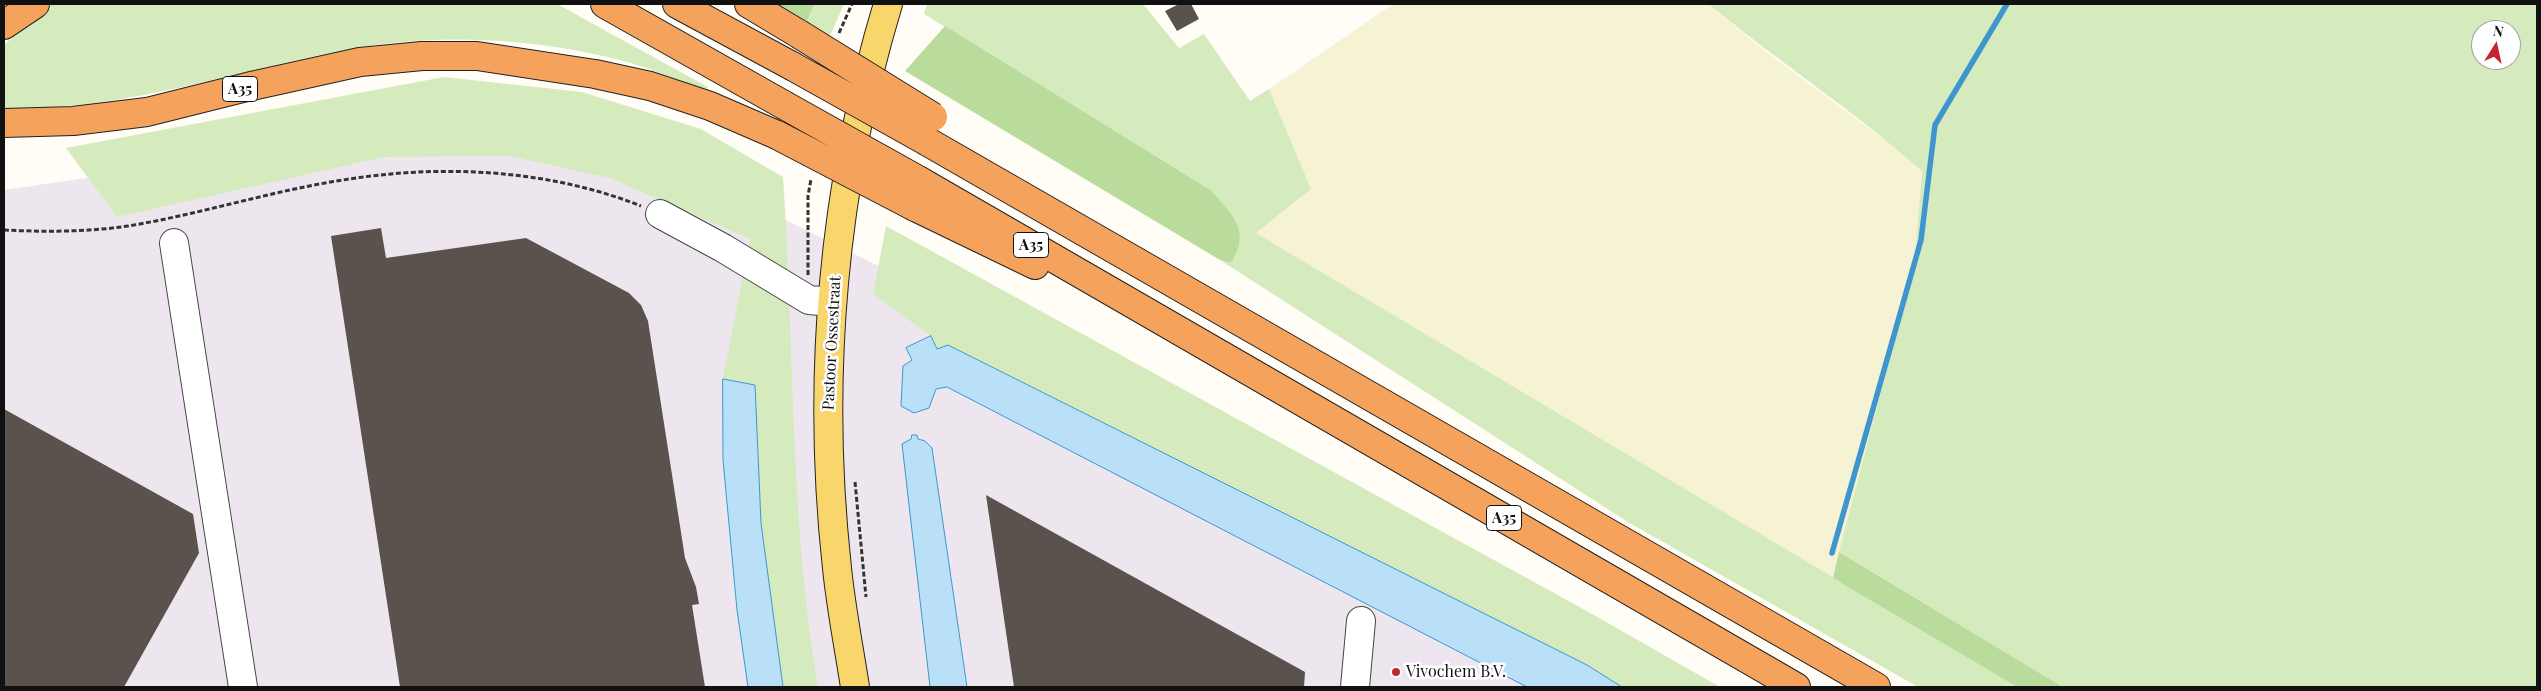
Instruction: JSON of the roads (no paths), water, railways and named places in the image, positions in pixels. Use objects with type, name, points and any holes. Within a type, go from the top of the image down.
[{"type":"highway","points":[[4,25],[35,4]]},
{"type":"highway","name":"A35","points":[[605,4],[784,105],[918,194]]},
{"type":"highway","name":"A35","points":[[678,4],[792,66],[931,130]]},
{"type":"highway","name":"A35","points":[[749,4],[798,34],[931,130],[970,166],[1876,687]]},
{"type":"highway","name":"A35","points":[[4,123],[73,121],[148,112],[360,62],[422,56],[477,56],[595,74],[650,86],[710,106],[918,194],[1142,309],[1796,687]]},
{"type":"main road","name":"Pastoor Ossestraat","points":[[855,687],[837,568],[829,451],[828,376],[832,302],[852,147],[874,52],[888,4]]},
{"type":"street","points":[[660,214],[723,248],[809,300],[832,302]]},
{"type":"street","points":[[174,243],[243,687]]},
{"type":"street","points":[[1355,687],[1361,621]]},
{"type":"water","points":[[931,336],[937,349],[948,345],[1587,665],[1622,687],[1527,687],[947,387],[936,389],[929,408],[914,413],[901,406],[903,366],[912,360],[906,348]]},
{"type":"water","points":[[723,379],[755,385],[761,523],[783,687],[748,687],[737,610],[723,460]]},
{"type":"water","points":[[912,435],[917,435],[918,439],[925,441],[932,448],[967,687],[930,687],[902,444],[911,439]]},
{"type":"waterway","points":[[1832,553],[1921,240],[1935,125],[2007,4]]},
{"type":"place","name":"Vivochem B.V.","points":[[1396,672]]}]
